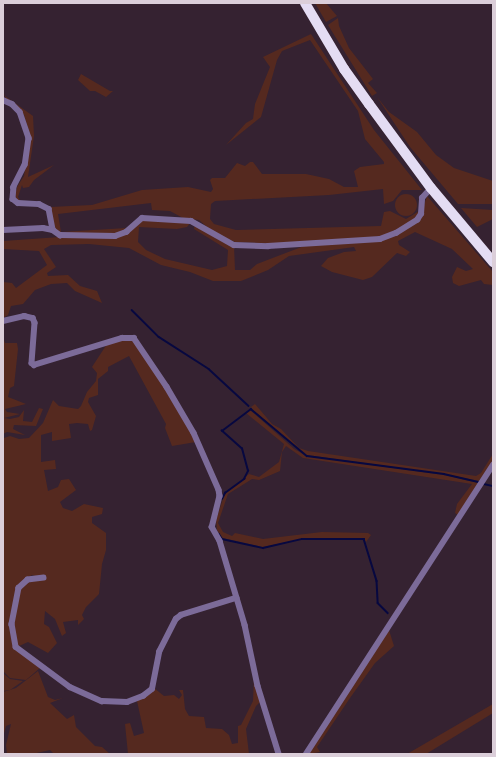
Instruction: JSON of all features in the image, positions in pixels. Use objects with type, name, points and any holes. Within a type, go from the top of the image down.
[{"type":"highway","points":[[305,3],[344,69],[431,188],[493,262]]},
{"type":"street","points":[[3,100],[12,104],[20,112],[29,138],[25,165],[14,187],[13,199],[18,203],[39,204],[49,209],[53,230]]},
{"type":"street","points":[[3,230],[53,230],[60,235],[115,236],[126,232],[142,218],[191,220],[234,245],[268,246],[380,239],[396,233],[417,220],[421,214],[422,198],[431,188]]},
{"type":"street","points":[[3,321],[24,316],[33,318],[36,323],[32,363],[34,364],[122,338],[134,338],[183,413],[220,496],[212,527],[221,545],[252,651],[261,699],[279,754]]},
{"type":"street","points":[[306,754],[493,465]]},
{"type":"street","points":[[44,578],[28,580],[19,588],[12,624],[16,647],[70,687],[102,701],[111,702],[136,699],[152,689],[159,652],[181,615],[236,598]]},
{"type":"shaded area","points":[[315,3],[326,3],[337,16],[326,22]]},
{"type":"shaded area","points":[[338,18],[339,26],[349,48],[373,79],[368,83],[377,93],[372,96],[328,25]]},
{"type":"shaded area","points":[[311,34],[374,130],[422,190],[402,190],[393,201],[384,204],[383,189],[329,195],[215,201],[211,204],[210,219],[214,224],[236,230],[381,226],[384,212],[390,211],[406,219],[419,211],[417,218],[386,236],[287,244],[235,242],[214,233],[199,220],[183,218],[170,211],[152,210],[151,203],[58,214],[61,232],[127,228],[115,234],[66,234],[55,230],[50,207],[92,205],[142,190],[188,187],[211,192],[213,189],[210,180],[212,178],[225,178],[237,163],[245,166],[250,162],[253,162],[262,174],[306,174],[329,179],[344,187],[358,187],[354,171],[360,167],[384,164],[384,162],[365,139],[358,111],[310,40],[282,51],[277,60],[261,117],[226,145],[246,123],[253,119],[255,104],[270,67],[263,57]]},
{"type":"shaded area","points":[[81,74],[110,91],[113,91],[106,97],[95,91],[90,91],[78,80]]},
{"type":"shaded area","points":[[3,90],[5,96],[33,116],[34,136],[28,177],[54,165],[34,180],[29,187],[23,188],[22,185],[18,197],[21,202],[15,197],[17,187],[24,176],[30,134],[24,115],[5,97]]},
{"type":"shaded area","points":[[377,97],[389,112],[417,132],[436,155],[454,168],[493,181],[493,204],[458,204],[410,147]]},
{"type":"shaded area","points":[[406,194],[414,197],[417,205],[414,213],[406,216],[398,213],[395,205],[398,197]]},
{"type":"shaded area","points":[[427,196],[493,272],[493,285],[484,284],[481,280],[459,286],[453,283],[452,277],[457,267],[466,271],[473,269],[452,249],[415,232],[398,241],[399,245],[410,252],[406,256],[397,253],[372,277],[363,280],[332,272],[321,266],[328,258],[344,252],[356,251],[354,247],[289,256],[268,270],[241,281],[213,281],[190,272],[161,265],[129,248],[89,244],[51,245],[44,249],[56,267],[47,273],[48,276],[68,275],[80,286],[97,291],[102,303],[75,291],[67,283],[51,284],[35,290],[23,304],[11,306],[8,315],[3,318],[3,282],[12,283],[16,288],[47,265],[39,251],[3,249],[3,241],[60,237],[114,237],[141,220],[191,222],[187,227],[177,229],[139,227],[138,242],[146,250],[165,259],[212,270],[227,266],[228,250],[194,229],[195,224],[234,246],[235,270],[250,270],[257,264],[304,246],[379,240],[419,221]]},
{"type":"shaded area","points":[[461,208],[493,210],[493,219],[477,227]]},
{"type":"shaded area","points":[[3,337],[5,343],[17,343],[18,349],[14,386],[10,388],[8,397],[26,404],[5,409],[7,412],[20,414],[4,418],[10,419],[19,417],[24,410],[23,421],[32,422],[39,408],[43,409],[36,426],[14,425],[13,429],[25,435],[7,432],[3,434]]},
{"type":"shaded area","points":[[130,338],[135,341],[166,388],[196,442],[172,446],[165,428],[166,424],[129,356],[108,367],[108,371],[98,379],[98,395],[89,398],[88,402],[96,416],[92,430],[90,431],[88,424],[77,423],[69,424],[71,438],[52,441],[52,432],[41,435],[41,462],[55,460],[56,469],[44,470],[48,491],[58,487],[61,480],[69,479],[76,490],[60,502],[63,508],[72,511],[84,504],[103,508],[102,514],[92,517],[92,523],[106,533],[106,550],[102,564],[99,594],[86,607],[82,615],[84,619],[78,625],[78,620],[63,622],[66,633],[62,636],[55,619],[45,611],[44,624],[49,627],[57,643],[48,653],[28,642],[17,647],[12,624],[20,589],[29,581],[44,579],[32,575],[21,583],[12,611],[11,636],[18,651],[41,667],[26,680],[10,678],[3,671],[3,435],[4,438],[10,436],[19,439],[29,438],[43,423],[53,400],[59,406],[78,409],[81,406],[87,392],[96,381],[97,373],[92,367],[107,344]]},
{"type":"shaded area","points":[[255,404],[272,424],[281,429],[299,448],[308,451],[476,476],[481,473],[493,454],[493,461],[479,481],[444,474],[307,455],[255,412],[251,407]]},
{"type":"shaded area","points":[[250,410],[294,449],[307,456],[444,475],[479,483],[458,515],[455,513],[457,504],[472,484],[303,458],[286,446],[282,452],[280,471],[259,480],[252,479],[228,494],[218,523],[223,532],[232,536],[235,533],[263,539],[322,532],[368,533],[371,535],[366,542],[364,538],[308,538],[263,547],[223,538],[217,530],[216,520],[225,493],[249,474],[259,477],[279,462],[284,444],[246,413]]},
{"type":"shaded area","points":[[389,630],[394,646],[375,663],[350,698],[317,747],[320,752],[308,754]]},
{"type":"shaded area","points":[[38,671],[48,697],[55,700],[63,698],[50,703],[67,719],[74,715],[76,727],[95,746],[102,747],[110,754],[54,754],[50,750],[32,754],[7,754],[6,745],[11,724],[6,726],[3,737],[3,692],[16,688]]},
{"type":"shaded area","points":[[3,673],[10,679],[23,681],[10,690],[3,691]]},
{"type":"shaded area","points":[[254,678],[261,701],[256,706],[246,729],[249,754],[128,754],[125,724],[130,723],[134,736],[144,733],[137,701],[154,688],[164,696],[174,695],[179,699],[182,695],[179,690],[183,690],[185,709],[189,716],[204,717],[206,728],[222,729],[229,735],[232,744],[238,743],[238,726],[241,725],[253,701]]},
{"type":"shaded area","points":[[493,704],[493,713],[426,754],[407,754]]},
{"type":"waterway","points":[[132,310],[159,337],[209,369],[249,406]]},
{"type":"waterway","points":[[222,499],[225,493],[244,479],[248,471],[242,449],[222,431],[251,409],[307,456],[444,474],[479,482]]},
{"type":"waterway","points":[[484,484],[493,486]]},
{"type":"waterway","points":[[219,534],[222,539],[263,548],[302,539],[364,539],[377,581],[378,603],[388,613]]}]
